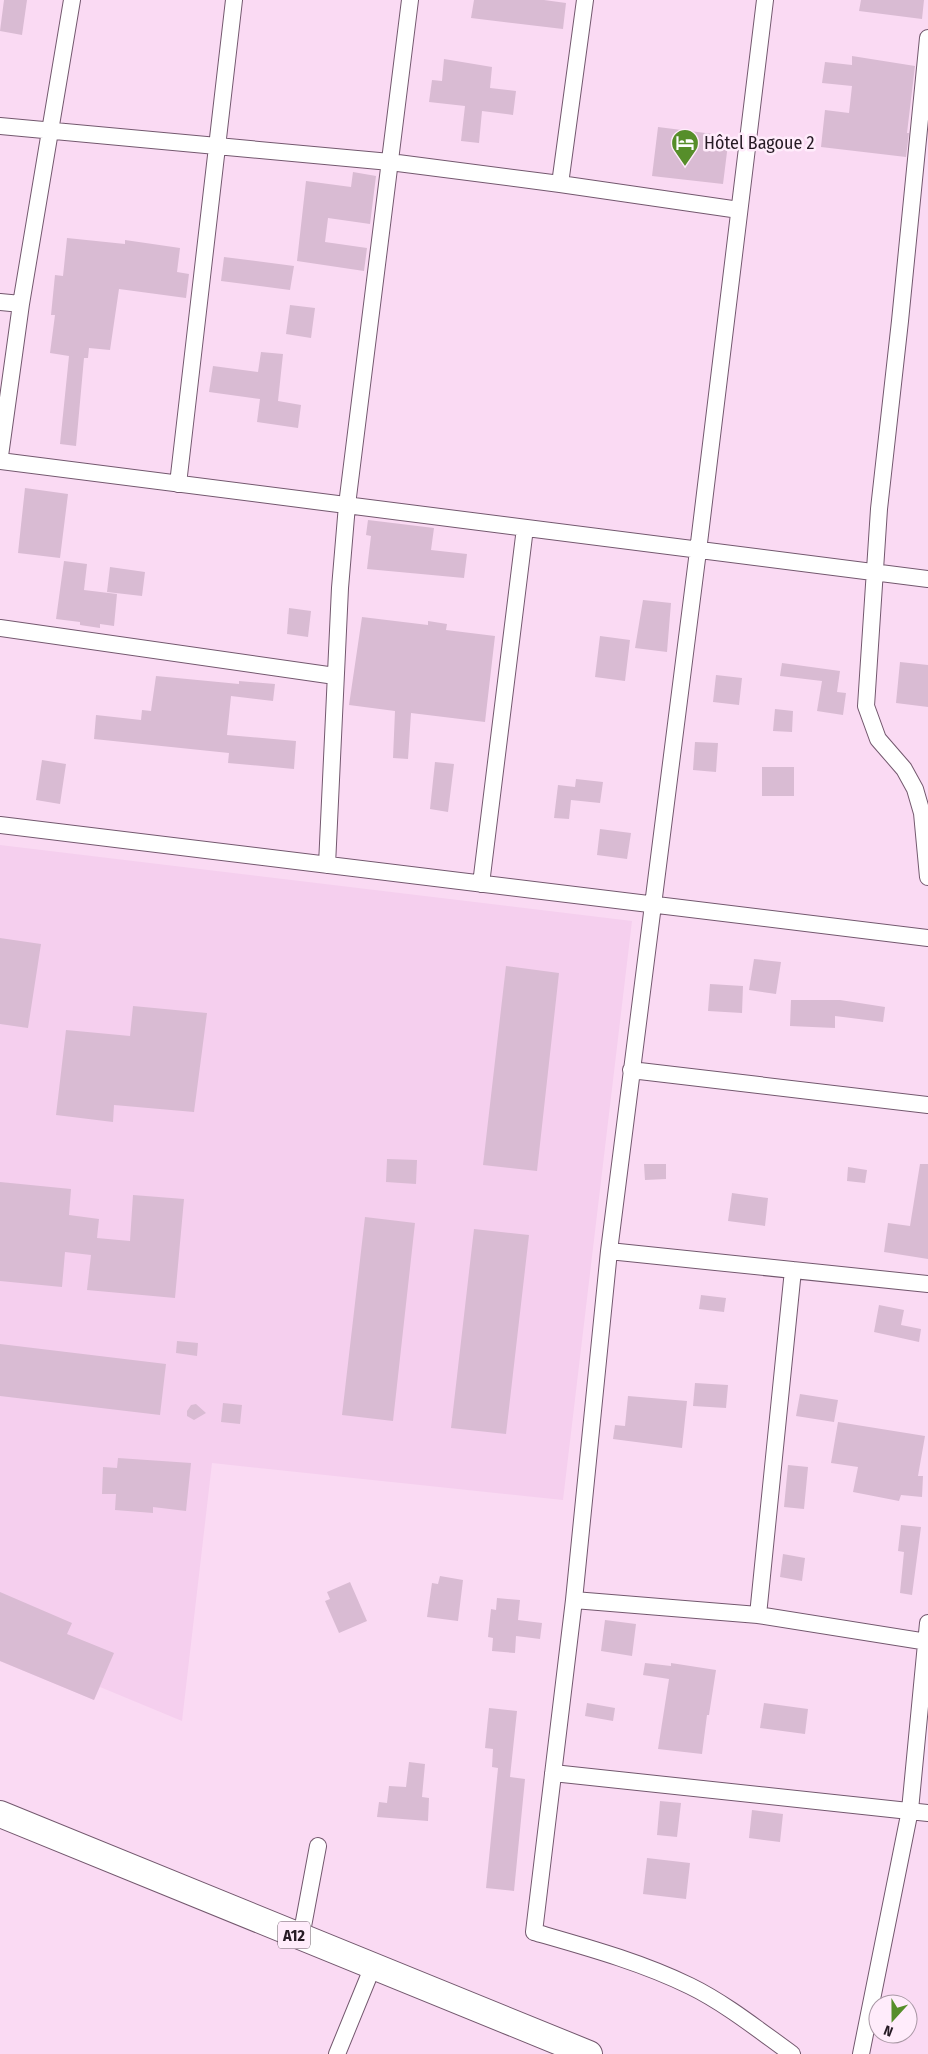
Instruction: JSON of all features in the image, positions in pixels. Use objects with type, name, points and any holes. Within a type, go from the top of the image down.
[{"type":"main road","name":"A12","points":[[0,1814],[589,2054]]},
{"type":"street","points":[[0,456],[20,304],[51,132],[72,0]]},
{"type":"street","points":[[178,484],[234,0]]},
{"type":"street","points":[[326,865],[340,588],[347,505],[410,0]]},
{"type":"street","points":[[560,184],[585,0]]},
{"type":"street","points":[[764,0],[698,551],[609,1251],[574,1600],[534,1932],[606,1952],[690,1986],[757,2028],[792,2054]]},
{"type":"street","points":[[928,38],[879,509],[866,706],[878,739],[904,770],[915,789],[922,813],[928,877]]},
{"type":"street","points":[[0,126],[390,162],[739,210]]},
{"type":"street","points":[[0,302],[20,304]]},
{"type":"street","points":[[0,461],[875,574],[928,579]]},
{"type":"street","points":[[481,884],[525,528]]},
{"type":"street","points":[[0,628],[335,676]]},
{"type":"street","points":[[0,825],[928,938]]},
{"type":"street","points":[[631,1070],[928,1105]]},
{"type":"street","points":[[609,1251],[928,1284]]},
{"type":"street","points":[[758,1615],[793,1270]]},
{"type":"street","points":[[574,1600],[758,1615],[927,1642]]},
{"type":"street","points":[[862,2054],[910,1810],[928,1623]]},
{"type":"street","points":[[553,1772],[928,1813]]},
{"type":"street","points":[[300,1937],[318,1846]]},
{"type":"street","points":[[337,2054],[373,1966]]},
{"type":"shaded area","points":[[0,845],[632,921],[563,1500],[212,1463],[182,1721],[100,1687],[94,1700],[0,1661]]},
{"type":"building","points":[[4,0],[27,0],[22,35],[0,31]]},
{"type":"building","points":[[474,0],[544,0],[566,3],[563,29],[471,18]]},
{"type":"building","points":[[861,0],[924,0],[922,19],[859,11]]},
{"type":"building","points":[[852,56],[915,66],[906,157],[821,147],[825,110],[849,113],[852,86],[822,83],[825,62],[852,65]]},
{"type":"building","points":[[444,59],[492,67],[490,88],[516,91],[513,115],[482,111],[479,143],[461,141],[465,106],[429,102],[432,80],[442,81]]},
{"type":"building","points":[[658,127],[729,136],[723,184],[652,176]]},
{"type":"building","points":[[353,172],[376,176],[370,224],[328,218],[325,242],[367,248],[364,271],[297,261],[306,181],[351,187]]},
{"type":"building","points":[[67,238],[125,244],[125,240],[180,248],[177,272],[189,274],[186,298],[119,289],[110,350],[89,348],[88,358],[84,358],[76,446],[60,444],[69,356],[50,353],[55,315],[51,315],[55,275],[63,276]]},
{"type":"building","points":[[224,257],[294,266],[290,290],[221,281]]},
{"type":"building","points":[[290,305],[315,308],[311,338],[286,334]]},
{"type":"building","points":[[261,352],[283,354],[278,401],[301,405],[298,428],[257,422],[260,399],[209,392],[213,366],[258,372]]},
{"type":"building","points":[[25,488],[68,494],[60,558],[18,553]]},
{"type":"building","points":[[368,520],[434,528],[431,550],[467,554],[464,578],[367,569],[371,536],[366,535]]},
{"type":"building","points":[[64,561],[87,564],[84,590],[117,594],[114,626],[100,624],[100,628],[80,625],[80,622],[56,619]]},
{"type":"building","points":[[110,567],[145,572],[142,596],[107,592]]},
{"type":"building","points":[[643,600],[671,603],[667,652],[635,648]]},
{"type":"building","points":[[289,608],[311,611],[308,637],[287,634]]},
{"type":"building","points":[[362,617],[428,625],[428,621],[447,624],[446,630],[495,636],[485,722],[411,713],[408,759],[393,758],[395,711],[349,705]]},
{"type":"building","points":[[600,636],[630,640],[625,681],[595,677]]},
{"type":"building","points":[[900,662],[928,665],[928,707],[896,703]]},
{"type":"building","points":[[782,663],[840,671],[837,692],[846,693],[843,715],[817,711],[822,681],[780,676]]},
{"type":"building","points":[[716,675],[742,678],[739,705],[713,702]]},
{"type":"building","points":[[156,676],[239,684],[239,681],[275,684],[273,701],[231,696],[227,735],[296,741],[294,769],[228,763],[229,753],[94,739],[96,715],[141,720],[142,710],[151,711]]},
{"type":"building","points":[[775,709],[793,711],[792,732],[773,731]]},
{"type":"building","points":[[695,742],[718,743],[716,772],[693,770]]},
{"type":"building","points":[[42,760],[66,764],[60,804],[36,800]]},
{"type":"building","points":[[435,762],[454,764],[448,812],[430,809]]},
{"type":"building","points":[[762,767],[794,767],[794,796],[762,796]]},
{"type":"building","points":[[576,779],[603,782],[600,803],[571,800],[569,819],[554,818],[558,785],[575,787]]},
{"type":"building","points":[[600,829],[631,833],[627,859],[597,855]]},
{"type":"building","points":[[0,938],[41,944],[28,1028],[0,1024]]},
{"type":"building","points":[[754,959],[781,962],[776,994],[749,990]]},
{"type":"building","points":[[506,966],[559,973],[537,1171],[483,1165]]},
{"type":"building","points":[[710,984],[743,986],[742,1013],[708,1011]]},
{"type":"building","points":[[791,1000],[840,1000],[885,1007],[883,1022],[835,1016],[835,1028],[790,1026]]},
{"type":"building","points":[[133,1006],[207,1013],[194,1112],[114,1105],[113,1122],[56,1115],[66,1030],[130,1036]]},
{"type":"building","points":[[387,1159],[417,1160],[416,1184],[386,1182]]},
{"type":"building","points":[[644,1164],[666,1164],[666,1179],[645,1180]]},
{"type":"building","points":[[920,1164],[928,1164],[928,1259],[884,1252],[888,1223],[910,1226]]},
{"type":"building","points":[[848,1167],[867,1170],[865,1183],[847,1181]]},
{"type":"building","points":[[0,1182],[71,1189],[69,1215],[99,1219],[97,1238],[130,1241],[133,1195],[184,1199],[175,1298],[87,1290],[91,1255],[65,1252],[62,1287],[0,1281]]},
{"type":"building","points":[[732,1193],[768,1198],[765,1226],[728,1221]]},
{"type":"building","points":[[365,1217],[415,1223],[393,1421],[342,1415]]},
{"type":"building","points":[[474,1229],[529,1235],[506,1434],[451,1428]]},
{"type":"building","points":[[701,1295],[726,1298],[724,1312],[699,1309]]},
{"type":"building","points":[[879,1305],[904,1310],[901,1325],[921,1329],[919,1342],[874,1332]]},
{"type":"building","points":[[177,1341],[198,1343],[197,1356],[176,1353]]},
{"type":"building","points":[[0,1344],[166,1364],[160,1415],[0,1396]]},
{"type":"building","points":[[695,1383],[728,1385],[726,1408],[693,1406]]},
{"type":"building","points":[[800,1394],[838,1400],[834,1422],[796,1416]]},
{"type":"building","points":[[628,1396],[687,1401],[682,1448],[613,1439],[615,1425],[625,1426]]},
{"type":"building","points":[[223,1403],[242,1405],[240,1424],[221,1422]]},
{"type":"building","points":[[196,1404],[206,1413],[194,1420],[187,1416],[187,1411],[191,1405]]},
{"type":"building","points":[[838,1422],[925,1436],[918,1476],[923,1476],[922,1497],[901,1495],[899,1501],[853,1492],[858,1467],[831,1463]]},
{"type":"building","points":[[118,1458],[191,1463],[186,1511],[153,1507],[153,1513],[115,1510],[116,1494],[102,1494],[103,1467],[117,1468]]},
{"type":"building","points":[[788,1465],[808,1467],[804,1509],[784,1507]]},
{"type":"building","points":[[901,1525],[921,1527],[912,1595],[900,1593],[904,1552],[898,1551]]},
{"type":"building","points":[[783,1554],[805,1558],[802,1581],[780,1577]]},
{"type":"building","points":[[440,1576],[463,1580],[458,1621],[427,1617],[432,1583],[438,1584]]},
{"type":"building","points":[[350,1582],[367,1621],[339,1633],[325,1601],[330,1599],[327,1592]]},
{"type":"building","points":[[0,1592],[72,1623],[67,1634],[114,1653],[94,1700],[0,1661]]},
{"type":"building","points":[[497,1598],[520,1600],[518,1620],[542,1623],[540,1639],[516,1636],[515,1653],[492,1651],[493,1638],[488,1637],[491,1609],[496,1610]]},
{"type":"building","points":[[605,1620],[636,1624],[632,1656],[601,1651]]},
{"type":"building","points":[[645,1663],[671,1666],[671,1663],[716,1670],[702,1754],[658,1749],[669,1679],[643,1675]]},
{"type":"building","points":[[587,1703],[615,1708],[613,1721],[585,1716]]},
{"type":"building","points":[[764,1703],[808,1709],[805,1734],[760,1728]]},
{"type":"building","points":[[489,1708],[517,1711],[510,1777],[525,1779],[514,1891],[486,1888],[498,1768],[492,1767],[493,1749],[485,1748]]},
{"type":"building","points":[[409,1762],[425,1764],[422,1797],[429,1798],[428,1821],[377,1817],[379,1802],[387,1803],[389,1786],[406,1787]]},
{"type":"building","points":[[660,1801],[681,1803],[677,1837],[657,1835]]},
{"type":"building","points":[[752,1810],[783,1814],[780,1842],[749,1838]]},
{"type":"building","points":[[647,1858],[690,1863],[686,1899],[643,1894]]},
{"type":"place","name":"Hôtel Bagoue 2","points":[[685,167]]}]
